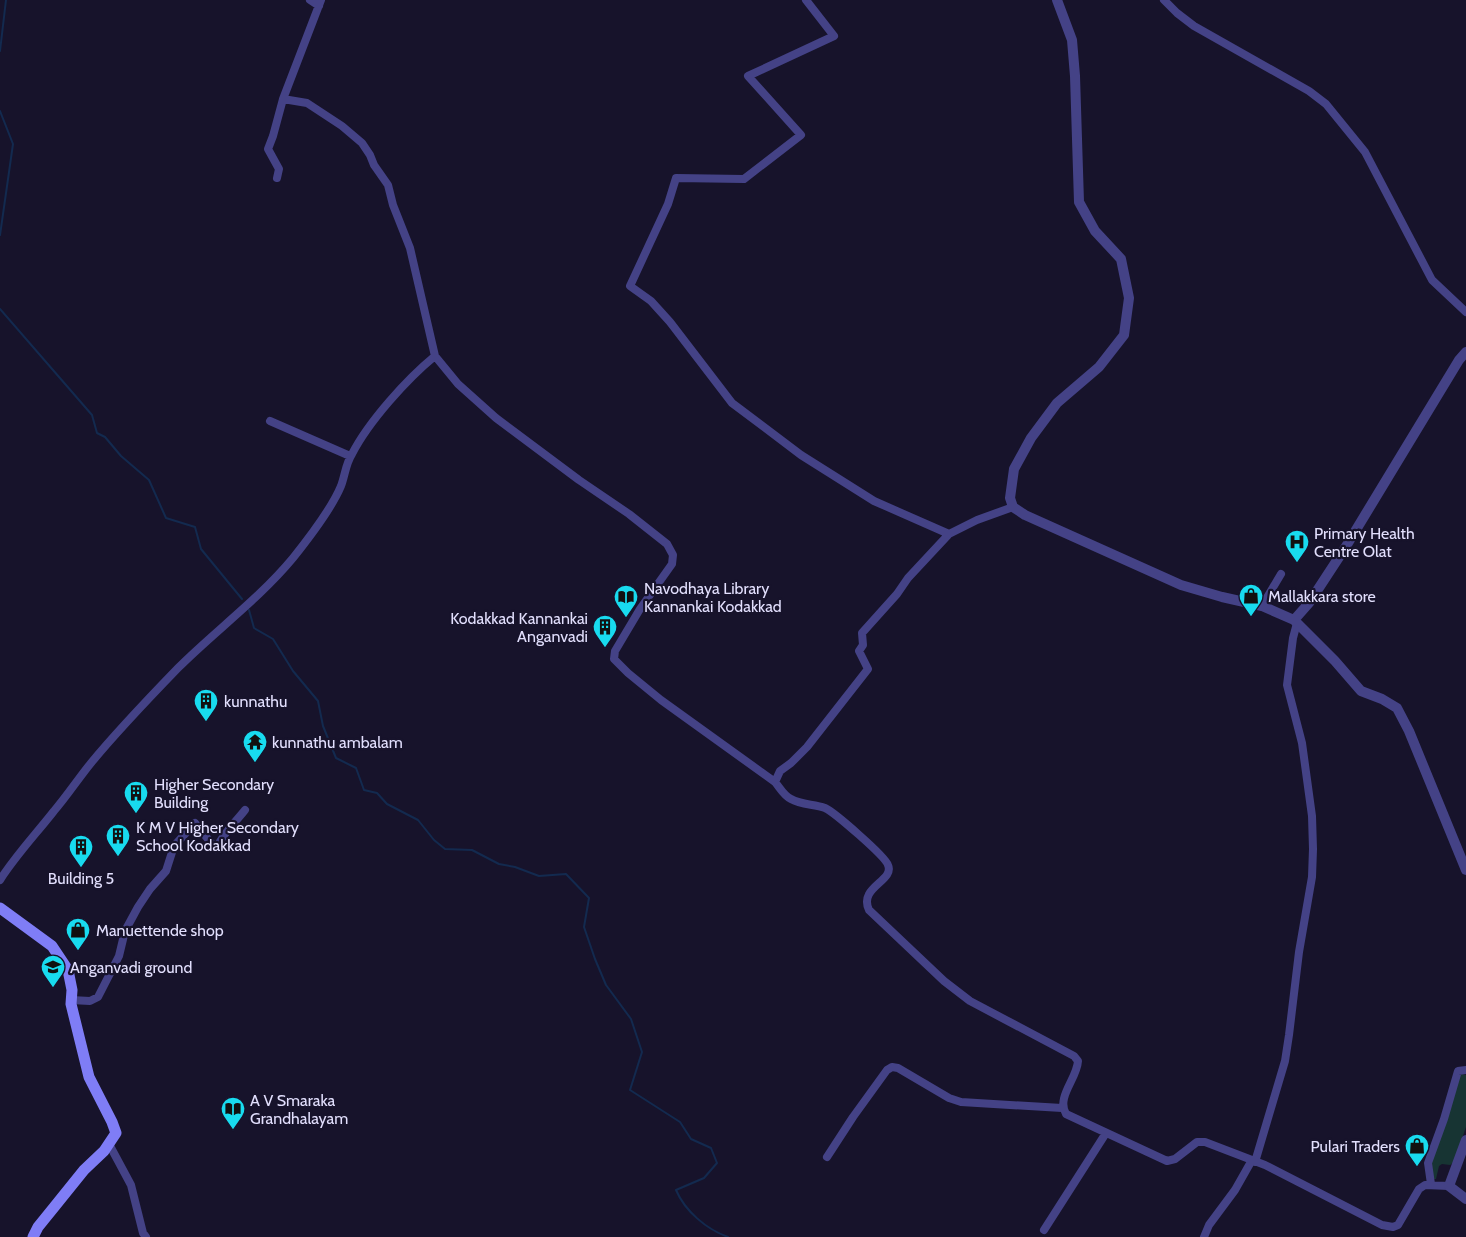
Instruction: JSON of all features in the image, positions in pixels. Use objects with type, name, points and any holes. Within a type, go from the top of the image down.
[{"type":"main road","points":[[0,908],[52,946],[68,970],[72,990],[71,1000],[78,1036],[89,1077],[116,1133],[109,1144],[38,1227],[33,1237]]},
{"type":"street","points":[[277,178],[279,169],[268,148],[283,99],[320,3],[310,0]]},
{"type":"street","points":[[806,0],[834,36],[748,76],[801,135],[744,179],[676,178],[668,204],[630,286],[651,301],[670,322],[732,404],[801,455],[874,501],[949,534]]},
{"type":"street","points":[[1057,0],[1072,40],[1076,76],[1079,202],[1095,231],[1121,259],[1129,298],[1124,335],[1099,367],[1056,402],[1031,438],[1014,470],[1010,498],[1013,507],[1025,515],[1181,585],[1262,606],[1295,622],[1335,661],[1361,691],[1382,699],[1397,708],[1409,731],[1466,870]]},
{"type":"street","points":[[1164,0],[1194,26],[1309,91],[1326,104],[1365,152],[1432,280],[1466,312]]},
{"type":"street","points":[[283,99],[307,102],[342,126],[362,143],[370,155],[374,165],[388,185],[393,205],[410,248],[435,356],[458,384],[496,418],[579,480],[629,514],[667,544],[673,555],[672,564],[640,609],[615,651],[614,658],[628,673],[661,700],[775,782],[790,799],[825,808],[885,859],[889,865],[889,870],[885,878],[869,892],[866,906],[944,982],[970,1001],[1074,1056],[1078,1061],[1077,1068],[1063,1101],[1062,1108],[1066,1114],[1167,1161],[1175,1159],[1201,1141],[1254,1161],[1382,1225],[1398,1226],[1420,1189],[1425,1185],[1449,1186],[1466,1199]]},
{"type":"street","points":[[1204,1237],[1209,1225],[1254,1161],[1285,1061],[1289,1035],[1299,952],[1312,877],[1314,849],[1312,816],[1302,744],[1287,685],[1295,622],[1309,604],[1345,548],[1459,360],[1466,352]]},
{"type":"street","points":[[0,880],[89,766],[149,697],[268,586],[303,546],[334,499],[350,456],[370,427],[420,368],[435,356]]},
{"type":"street","points":[[270,421],[350,456]]},
{"type":"street","points":[[775,782],[780,771],[791,764],[807,748],[868,669],[860,651],[862,633],[897,594],[908,578],[949,534],[977,520],[1013,507]]},
{"type":"street","points":[[1262,606],[1281,574]]},
{"type":"street","points":[[71,1000],[90,1001],[98,997],[119,956],[125,931],[146,895],[166,871],[174,846],[195,823],[216,849],[222,836],[234,825],[245,810]]},
{"type":"street","points":[[827,1158],[836,1141],[873,1088],[887,1070],[892,1067],[898,1068],[949,1098],[962,1102],[1062,1108]]},
{"type":"street","points":[[1430,1184],[1428,1163],[1444,1119],[1458,1071],[1466,1070]]},
{"type":"street","points":[[1044,1230],[1106,1133]]},
{"type":"street","points":[[1449,1186],[1466,1140]]},
{"type":"street","points":[[109,1144],[131,1185],[143,1233],[146,1237]]},
{"type":"green space","points":[[1466,1075],[1466,1127],[1454,1162],[1450,1165],[1442,1164],[1439,1166],[1436,1179],[1433,1179],[1431,1163],[1458,1076]]},
{"type":"waterway","points":[[0,51],[6,0]]},
{"type":"waterway","points":[[0,111],[13,144],[0,235]]},
{"type":"waterway","points":[[0,309],[92,415],[97,433],[105,437],[121,456],[149,480],[166,518],[195,527],[201,549],[242,599]]},
{"type":"waterway","points":[[249,610],[254,628],[273,639],[293,671],[318,701],[323,726],[336,758],[356,768],[364,790],[377,793],[387,804],[418,820],[434,840],[445,849],[472,850],[499,864],[515,867],[539,876],[566,874],[589,898],[584,927],[595,959],[606,985],[631,1019],[642,1052],[630,1090],[680,1122],[691,1139],[711,1148],[717,1163],[704,1178],[676,1190],[685,1205],[697,1218],[720,1234],[728,1237]]},
{"type":"place","name":"Primary Health Centre Olat","points":[[1297,563]]},
{"type":"place","name":"Mallakkara store","points":[[1251,617]]},
{"type":"place","name":"Navodhaya Library Kannankai Kodakkad","points":[[626,618]]},
{"type":"place","name":"Kodakkad Kannankai Anganvadi","points":[[605,648]]},
{"type":"place","name":"kunnathu","points":[[206,722]]},
{"type":"place","name":"kunnathu ambalam","points":[[255,763]]},
{"type":"place","name":"Higher Secondary Building","points":[[136,814]]},
{"type":"place","name":"K M V Higher Secondary School Kodakkad","points":[[118,857]]},
{"type":"place","name":"Building 5","points":[[81,868]]},
{"type":"place","name":"Manuettende shop","points":[[78,951]]},
{"type":"place","name":"Anganvadi ground","points":[[53,988]]},
{"type":"place","name":"A V Smaraka Grandhalayam","points":[[233,1130]]},
{"type":"place","name":"Pulari Traders","points":[[1417,1167]]}]
